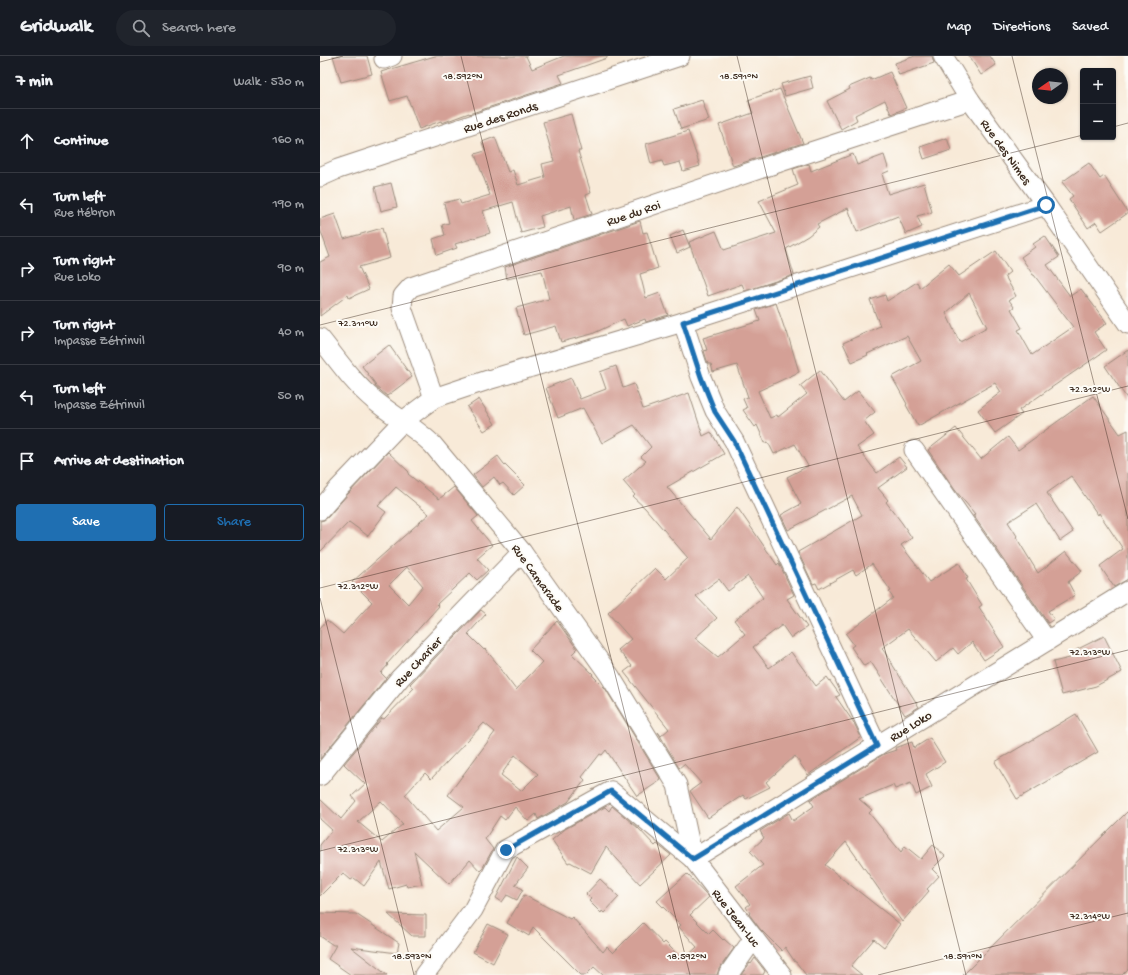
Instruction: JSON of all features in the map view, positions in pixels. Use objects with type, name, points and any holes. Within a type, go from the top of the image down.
[{"type":"street","name":"Rue des Ronds","points":[[320,177],[338,169],[680,56]]},
{"type":"street","name":"Rue des Nimes","points":[[942,56],[970,100],[1046,205],[1128,324]]},
{"type":"street","name":"Rue du Roi","points":[[434,398],[402,308],[403,296],[411,287],[783,161],[970,100]]},
{"type":"street","points":[[320,510],[340,487],[404,421],[434,398],[488,380],[683,322],[1046,205]]},
{"type":"street","points":[[683,322],[701,377],[715,412],[734,441],[877,746]]},
{"type":"street","name":"Rue Camarade","points":[[320,338],[362,389],[375,401],[423,434],[433,444],[522,552],[610,676],[677,785],[693,859]]},
{"type":"street","points":[[914,450],[1047,641]]},
{"type":"street","name":"Rue Charier","points":[[320,776],[400,678],[522,552]]},
{"type":"street","name":"Rue Loko","points":[[693,859],[1128,592]]},
{"type":"street","points":[[424,975],[473,910],[506,850],[611,791],[693,859]]},
{"type":"street","name":"Rue Jean-Luc","points":[[693,859],[782,975]]},
{"type":"street","points":[[728,975],[754,938]]},
{"type":"building","points":[[333,56],[367,56],[372,74],[341,82]]},
{"type":"building","points":[[435,56],[526,56],[532,69],[564,56],[607,56],[607,58],[559,75],[563,83],[442,123],[441,121],[419,129],[407,96],[390,101],[381,72]]},
{"type":"building","points":[[915,56],[932,56],[934,63],[899,75],[895,63]]},
{"type":"building","points":[[969,56],[990,56],[996,65],[981,75]]},
{"type":"building","points":[[890,72],[906,108],[891,114],[885,100],[855,115],[857,120],[841,129],[827,101],[850,89],[849,87],[870,78],[871,80]]},
{"type":"building","points":[[810,76],[813,88],[785,96],[781,84]]},
{"type":"building","points":[[780,89],[803,143],[733,166],[719,125],[753,113],[748,100]]},
{"type":"building","points":[[702,100],[709,120],[681,129],[674,109]]},
{"type":"building","points":[[571,114],[581,151],[578,151],[591,193],[586,195],[592,214],[574,220],[571,206],[540,216],[543,227],[521,233],[513,202],[483,211],[490,233],[455,244],[457,248],[437,255],[433,239],[445,235],[442,225],[449,223],[444,203],[459,199],[461,204],[490,195],[475,154],[485,151],[482,142],[495,137],[508,172],[513,170],[518,185],[545,177],[542,164],[554,161],[543,122]]},
{"type":"building","points":[[688,131],[700,166],[683,171],[680,162],[664,166],[662,161],[651,164],[646,144]]},
{"type":"building","points":[[947,138],[951,150],[924,159],[920,147]]},
{"type":"building","points":[[853,154],[857,165],[884,155],[889,171],[882,174],[888,194],[924,183],[932,212],[917,216],[922,227],[906,234],[898,216],[857,232],[848,208],[817,224],[819,227],[808,236],[786,249],[794,275],[745,291],[742,284],[708,296],[689,242],[716,231],[724,250],[776,233],[759,201],[798,185],[793,169],[809,164],[811,171]]},
{"type":"building","points":[[1089,163],[1100,179],[1104,176],[1128,213],[1102,231],[1096,222],[1088,228],[1069,199],[1073,196],[1062,182]]},
{"type":"building","points":[[391,183],[397,207],[381,211],[375,187]]},
{"type":"building","points":[[335,214],[344,239],[382,228],[390,258],[359,267],[369,289],[349,298],[348,295],[320,316],[320,262],[330,257],[320,229],[320,219]]},
{"type":"building","points":[[640,221],[643,233],[647,232],[658,268],[640,274],[646,298],[660,293],[668,315],[646,322],[645,319],[627,326],[624,319],[592,334],[561,342],[556,326],[524,335],[516,308],[549,299],[542,271],[507,279],[505,267]]},
{"type":"building","points":[[683,230],[690,247],[677,253],[670,236]]},
{"type":"building","points":[[1045,236],[1059,257],[1047,265],[1070,296],[1081,289],[1107,323],[1094,332],[1106,350],[1019,410],[1022,414],[995,433],[978,410],[1001,392],[995,383],[918,426],[892,377],[921,361],[907,336],[852,362],[843,343],[880,326],[870,300],[885,295],[887,301],[917,282],[920,288],[949,264],[959,276],[996,251],[1010,272],[1005,276],[1016,296],[1009,300],[1014,307],[1011,309],[1022,328],[1018,330],[1032,355],[1073,327],[1021,257],[1035,247],[1033,244]],"holes":[[[969,293],[987,327],[960,342],[946,313]]]},
{"type":"building","points":[[776,303],[786,333],[787,332],[799,372],[758,391],[770,418],[777,415],[778,417],[807,394],[800,386],[820,370],[844,402],[858,391],[875,412],[864,421],[874,435],[857,447],[877,473],[899,457],[907,467],[878,488],[888,500],[886,502],[912,538],[901,545],[929,582],[959,563],[968,578],[966,579],[982,605],[979,607],[1004,647],[984,660],[972,642],[958,654],[953,648],[936,662],[908,629],[882,648],[919,707],[905,715],[871,662],[864,666],[851,647],[854,645],[846,634],[893,598],[889,592],[891,591],[872,564],[856,575],[853,570],[819,589],[816,583],[813,584],[798,552],[862,515],[852,496],[788,530],[781,515],[801,504],[787,477],[808,466],[795,444],[774,454],[768,442],[765,443],[757,425],[755,427],[743,410],[747,408],[743,399],[748,397],[737,365],[713,372],[711,364],[708,364],[704,351],[707,350],[703,338],[760,321],[756,310]]},
{"type":"building","points":[[389,345],[412,377],[387,396],[375,386],[376,385],[362,366]]},
{"type":"building","points":[[1128,350],[1128,400],[1105,366]]},
{"type":"building","points":[[616,366],[623,388],[634,384],[643,409],[689,393],[703,436],[711,432],[724,454],[667,487],[711,539],[737,507],[777,565],[779,563],[794,595],[787,599],[807,627],[791,638],[782,625],[753,647],[769,668],[791,652],[816,686],[827,677],[840,695],[836,697],[854,723],[861,737],[808,775],[795,756],[766,782],[770,787],[746,799],[743,795],[708,818],[690,791],[701,783],[684,764],[679,768],[658,732],[661,736],[669,729],[624,672],[632,666],[618,650],[631,639],[608,613],[655,568],[666,579],[688,558],[645,508],[633,497],[635,495],[623,481],[646,461],[641,457],[651,447],[634,425],[602,443],[583,408],[558,418],[546,388],[571,378],[580,399],[606,389],[600,372]],"holes":[[[748,576],[763,598],[734,620],[745,634],[718,657],[695,638],[717,618],[696,596],[719,579],[728,591]]]},
{"type":"building","points":[[1093,396],[1120,434],[1128,430],[1128,579],[1114,587],[1100,566],[1123,549],[1099,513],[1098,515],[1071,476],[1047,493],[1073,532],[1060,541],[1036,504],[1008,522],[1038,573],[1066,551],[1082,571],[1068,582],[1075,595],[1048,611],[1054,619],[1048,623],[973,515],[975,514],[955,490],[928,450],[956,428],[981,459],[1008,437],[1018,450]]},
{"type":"building","points":[[479,399],[495,424],[484,431],[467,407]]},
{"type":"building","points":[[388,452],[409,472],[408,474],[439,499],[454,487],[478,516],[472,521],[492,545],[477,558],[488,570],[477,580],[470,573],[437,604],[439,606],[387,664],[388,665],[381,673],[386,678],[320,759],[320,628],[327,620],[343,634],[372,602],[352,582],[429,514],[396,487],[378,506],[386,512],[368,536],[349,522],[320,552],[320,521],[328,517]],"holes":[[[407,567],[423,586],[408,604],[389,585]]]},
{"type":"building","points":[[498,456],[525,485],[514,495],[503,483],[500,485],[494,477],[482,487],[473,475]]},
{"type":"building","points":[[481,610],[486,614],[468,634],[484,650],[485,649],[501,668],[500,669],[516,690],[542,662],[530,650],[557,621],[577,649],[572,654],[605,688],[661,780],[637,796],[606,750],[602,755],[600,754],[582,777],[585,780],[568,802],[538,819],[536,814],[528,821],[515,807],[505,820],[500,816],[485,839],[493,849],[480,871],[470,860],[449,884],[414,851],[422,884],[407,887],[406,884],[389,889],[381,862],[364,886],[354,878],[351,880],[343,873],[320,896],[320,845],[332,830],[320,819],[320,799],[341,819],[356,801],[352,796],[365,784],[344,764],[382,718],[384,719],[414,688],[410,684]],"holes":[[[484,723],[495,732],[448,795],[464,807],[436,831],[405,795],[425,773],[431,779]],[[515,755],[538,774],[521,791],[501,775]],[[381,801],[403,824],[382,842],[358,822]]]},
{"type":"building","points":[[1104,636],[1122,672],[1096,686],[1062,695],[1053,662],[1078,656],[1076,650]]},
{"type":"building","points":[[1076,714],[1098,752],[1017,799],[995,762]]},
{"type":"building","points":[[930,738],[945,762],[926,774],[932,787],[916,795],[911,783],[895,789],[893,785],[859,799],[872,810],[869,813],[901,852],[905,846],[921,859],[933,845],[945,856],[932,869],[939,876],[927,889],[929,891],[902,922],[846,842],[825,865],[900,924],[884,947],[874,939],[851,966],[862,975],[806,975],[785,947],[782,951],[760,929],[749,914],[750,913],[746,907],[750,904],[736,886],[763,865],[750,851],[764,838],[760,831],[789,813],[793,821],[814,806],[810,800],[884,754],[912,742],[914,748]]},
{"type":"building","points":[[612,806],[638,828],[655,846],[657,844],[671,855],[640,884],[606,847],[591,873],[570,862],[568,863],[552,840],[565,829],[605,807],[609,811]]},
{"type":"building","points":[[1128,811],[1128,969],[1122,975],[963,975]]},
{"type":"building","points":[[517,857],[528,868],[515,885],[523,889],[517,900],[507,895],[502,902],[496,898]]},
{"type":"building","points":[[687,874],[709,897],[690,915],[709,934],[713,930],[734,948],[719,969],[717,975],[603,975],[594,967],[586,975],[581,975],[533,927],[529,936],[507,923],[524,895],[570,919],[572,917],[603,952],[607,947],[613,953],[643,923],[663,944],[665,942],[683,960],[697,947],[679,927],[681,925],[657,901]]},
{"type":"building","points":[[600,879],[619,897],[604,913],[602,911],[601,913],[589,901],[591,899],[586,894]]},
{"type":"building","points":[[320,913],[356,914],[399,943],[397,953],[351,947],[387,975],[351,975],[328,959],[336,945],[333,945],[320,936]]},
{"type":"building","points":[[388,914],[426,915],[426,936],[412,936]]},
{"type":"building","points":[[488,924],[508,934],[493,963],[473,952]]},
{"type":"building","points":[[755,958],[765,971],[763,975],[741,975],[750,963],[751,964]]},
{"type":"route","points":[[506,850],[611,791],[693,859],[877,746],[734,441],[715,412],[701,377],[683,322],[1046,205]]}]
